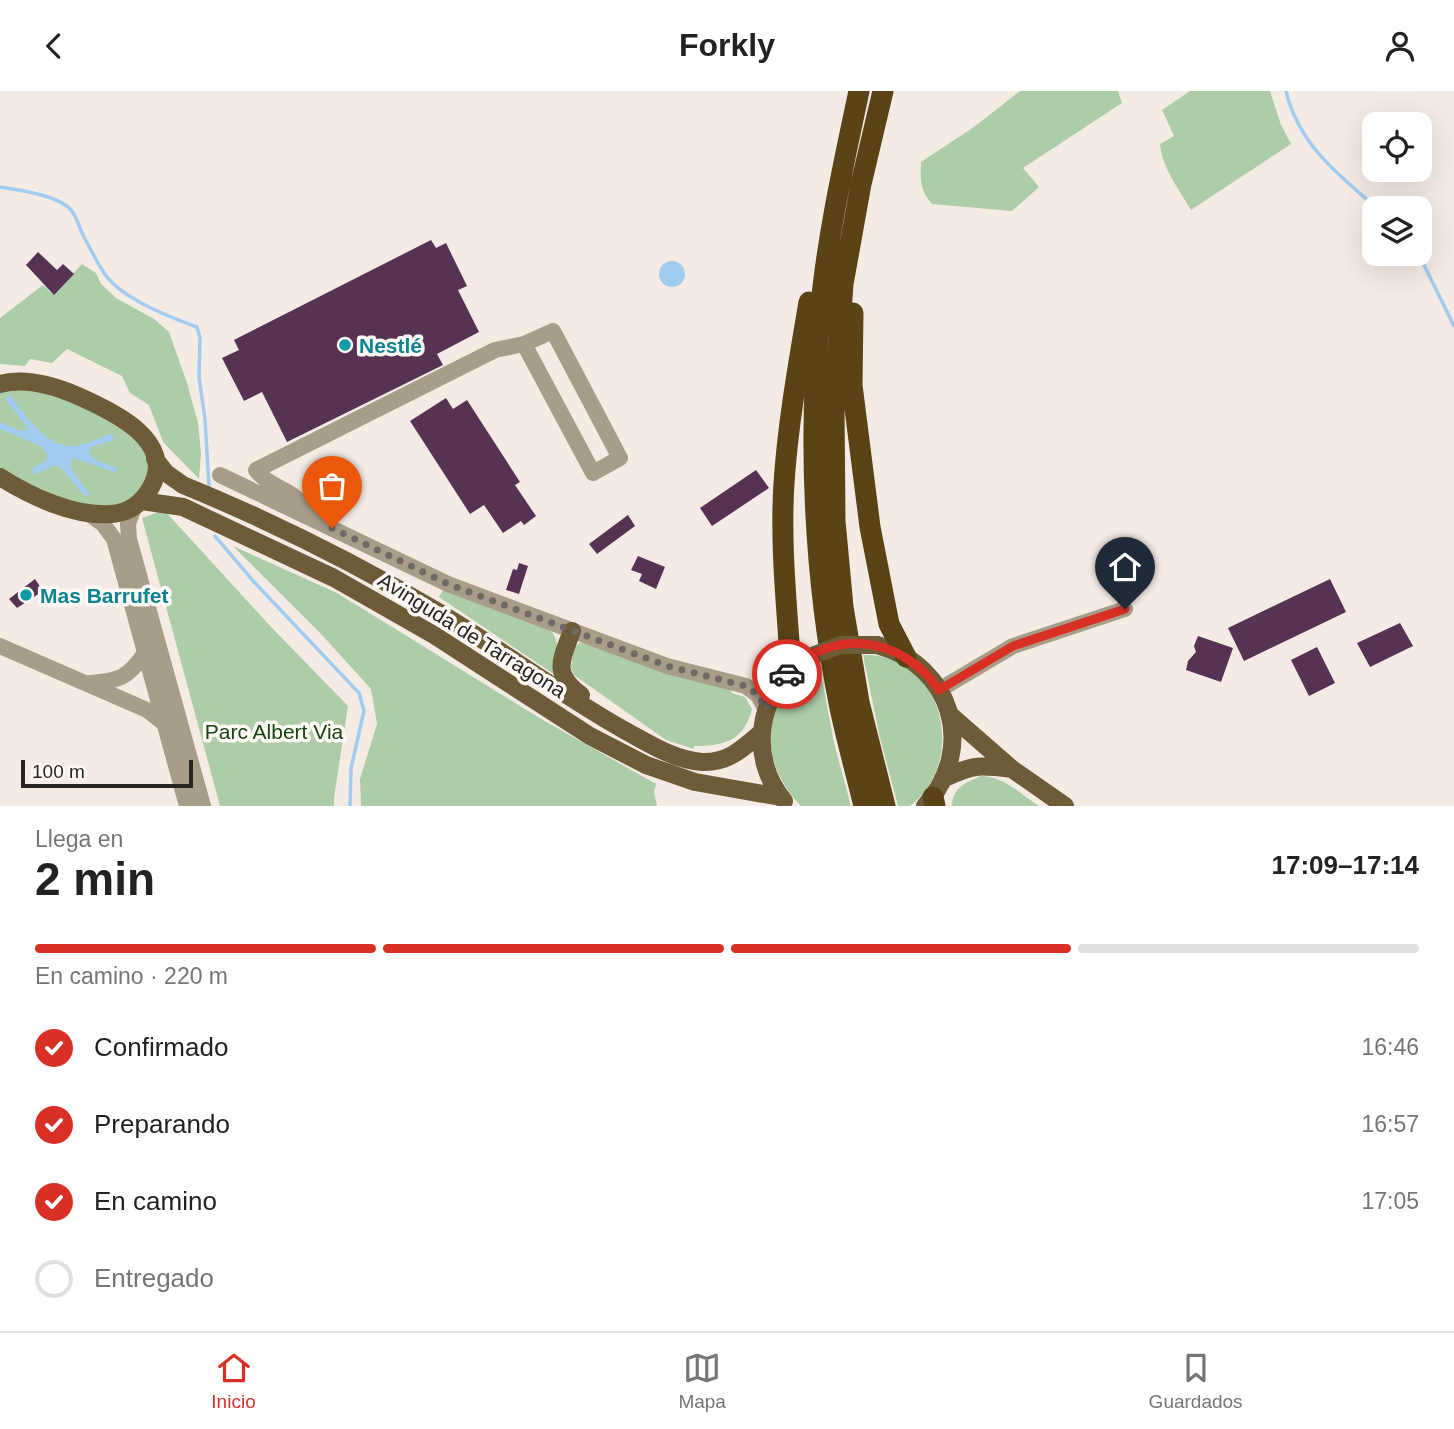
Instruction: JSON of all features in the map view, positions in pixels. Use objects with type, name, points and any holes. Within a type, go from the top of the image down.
[{"type":"highway","points":[[799,664],[784,559],[784,484],[790,416],[829,187],[851,91]]},
{"type":"highway","points":[[859,91],[838,188],[821,306],[815,408],[817,523],[825,611],[840,707],[864,806]]},
{"type":"highway","points":[[883,91],[860,184],[840,311],[834,408],[835,521],[844,607],[859,702],[885,806]]},
{"type":"highway","points":[[849,259],[853,275],[852,386],[870,527],[889,625],[906,657]]},
{"type":"main road","name":"Avinguda de Tarragona","points":[[0,384],[18,381],[53,387],[107,409],[136,428],[146,438],[155,459],[166,473],[183,485],[328,552],[373,576],[441,614],[597,715],[653,746],[689,759],[715,761],[739,753],[762,732]]},
{"type":"main road","points":[[138,504],[153,483],[155,459]]},
{"type":"main road","points":[[0,477],[56,504],[86,513]]},
{"type":"main road","name":"Avinguda de Tarragona","points":[[86,513],[113,514],[138,504],[183,507],[334,579],[434,635],[590,736],[646,765],[695,782],[785,802]]},
{"type":"main road","points":[[572,631],[561,668],[567,685],[653,746]]},
{"type":"main road","points":[[785,802],[765,766],[762,732],[766,709],[774,692],[799,664],[840,645],[877,645],[906,657],[928,675],[939,690],[949,714],[953,746],[944,778],[931,803]]},
{"type":"main road","points":[[949,714],[1012,769],[1065,806]]},
{"type":"main road","points":[[944,778],[979,765],[1012,769]]},
{"type":"street","points":[[309,517],[300,500],[263,479],[256,470],[495,350],[524,344],[553,331],[620,458],[593,473],[524,344]]},
{"type":"street","points":[[220,475],[448,584],[667,666],[746,686],[758,695],[766,709]]},
{"type":"street","points":[[138,504],[128,524],[129,539],[202,806]]},
{"type":"street","points":[[86,513],[103,524],[114,539],[187,806]]},
{"type":"street","points":[[939,690],[1013,646],[1125,609]]},
{"type":"street","points":[[1,649],[147,710],[165,725]]},
{"type":"street","points":[[87,683],[112,681],[126,676],[145,653]]},
{"type":"green space","points":[[1020,91],[1118,91],[1122,103],[1023,168],[1039,187],[1012,211],[932,204],[922,184],[921,162],[974,127]]},
{"type":"green space","points":[[1190,91],[1270,91],[1281,125],[1291,144],[1191,210],[1168,170],[1160,144],[1174,136],[1162,110]]},
{"type":"green space","points":[[82,264],[96,273],[101,284],[116,298],[154,319],[169,332],[198,423],[201,454],[199,479],[163,442],[149,405],[130,393],[122,376],[67,349],[52,363],[30,359],[25,366],[0,364],[0,318],[43,285],[53,294]]},
{"type":"green space","points":[[20,388],[77,404],[133,435],[141,445],[147,461],[146,478],[136,496],[121,505],[79,503],[34,486],[0,468],[0,391]]},
{"type":"green space","name":"Parc Albert Via","points":[[164,510],[348,706],[334,806],[220,806],[142,518]]},
{"type":"green space","points":[[233,546],[337,593],[543,720],[656,784],[654,792],[657,806],[361,806],[360,779],[377,724],[371,689],[322,635]]},
{"type":"green space","points":[[444,588],[546,625],[557,643],[555,675],[439,597]]},
{"type":"green space","points":[[580,643],[729,688],[732,693],[745,697],[752,709],[748,720],[738,735],[715,745],[694,746],[694,749],[666,740],[574,675],[571,667],[574,647]]},
{"type":"green space","points":[[863,655],[890,659],[912,671],[928,689],[939,712],[942,737],[939,763],[928,786],[910,806],[898,806],[880,738]]},
{"type":"green space","points":[[819,663],[834,743],[851,806],[801,806],[782,781],[772,753],[771,724],[782,695],[796,676]]},
{"type":"green space","points":[[981,776],[1004,782],[1039,806],[952,806],[957,790]]},
{"type":"water","points":[[672,261],[681,265],[685,274],[681,283],[672,287],[663,283],[659,274],[663,265]]},
{"type":"water","points":[[10,395],[42,434],[59,444],[79,445],[112,433],[114,440],[93,446],[89,451],[97,460],[118,468],[115,472],[73,458],[71,469],[90,494],[85,496],[61,468],[55,465],[35,475],[31,469],[45,461],[48,456],[41,446],[0,429],[0,422],[21,431],[27,427],[5,399]]},
{"type":"building","name":"Nestlé","points":[[431,240],[436,248],[446,243],[467,286],[458,290],[479,332],[437,354],[443,365],[287,442],[262,392],[244,401],[222,358],[239,350],[234,340]]},
{"type":"building","points":[[38,252],[57,270],[63,264],[74,274],[54,295],[26,265]]},
{"type":"building","points":[[446,398],[453,409],[467,400],[520,482],[515,485],[536,516],[524,525],[521,521],[503,533],[484,505],[470,514],[410,421]]},
{"type":"building","points":[[756,470],[769,488],[712,526],[700,508]]},
{"type":"building","points":[[628,515],[635,526],[597,554],[589,544]]},
{"type":"building","points":[[638,556],[665,567],[656,589],[639,581],[642,574],[631,570]]},
{"type":"building","points":[[519,563],[528,566],[519,594],[506,590],[513,569],[517,570]]},
{"type":"building","name":"Mas Barrufet","points":[[35,579],[43,591],[17,608],[9,599]]},
{"type":"building","points":[[1330,579],[1346,612],[1244,661],[1228,628]]},
{"type":"building","points":[[1400,623],[1413,646],[1370,667],[1357,643]]},
{"type":"building","points":[[1198,636],[1233,648],[1221,682],[1186,670],[1188,661],[1196,652],[1194,646]]},
{"type":"building","points":[[1317,647],[1335,683],[1309,696],[1291,660]]},
{"type":"waterway","points":[[1286,91],[1300,127],[1321,157],[1363,196]]},
{"type":"waterway","points":[[0,187],[38,194],[65,205],[75,216],[100,267],[115,285],[148,307],[197,327],[200,338],[199,377],[205,419],[209,486]]},
{"type":"waterway","points":[[1424,266],[1454,326]]},
{"type":"waterway","points":[[215,536],[255,583],[359,693],[364,711],[351,768],[350,806]]},
{"type":"way so far","points":[[332,528],[448,584],[667,666],[746,686],[758,695],[766,709],[787,674]]},
{"type":"place","name":"Nestlé","points":[[345,345]]},
{"type":"place","name":"Mas Barrufet","points":[[26,595]]},
{"type":"route","points":[[787,674],[807,658],[829,648],[852,643],[877,645],[914,662],[939,690],[1013,646],[1125,609]]}]
